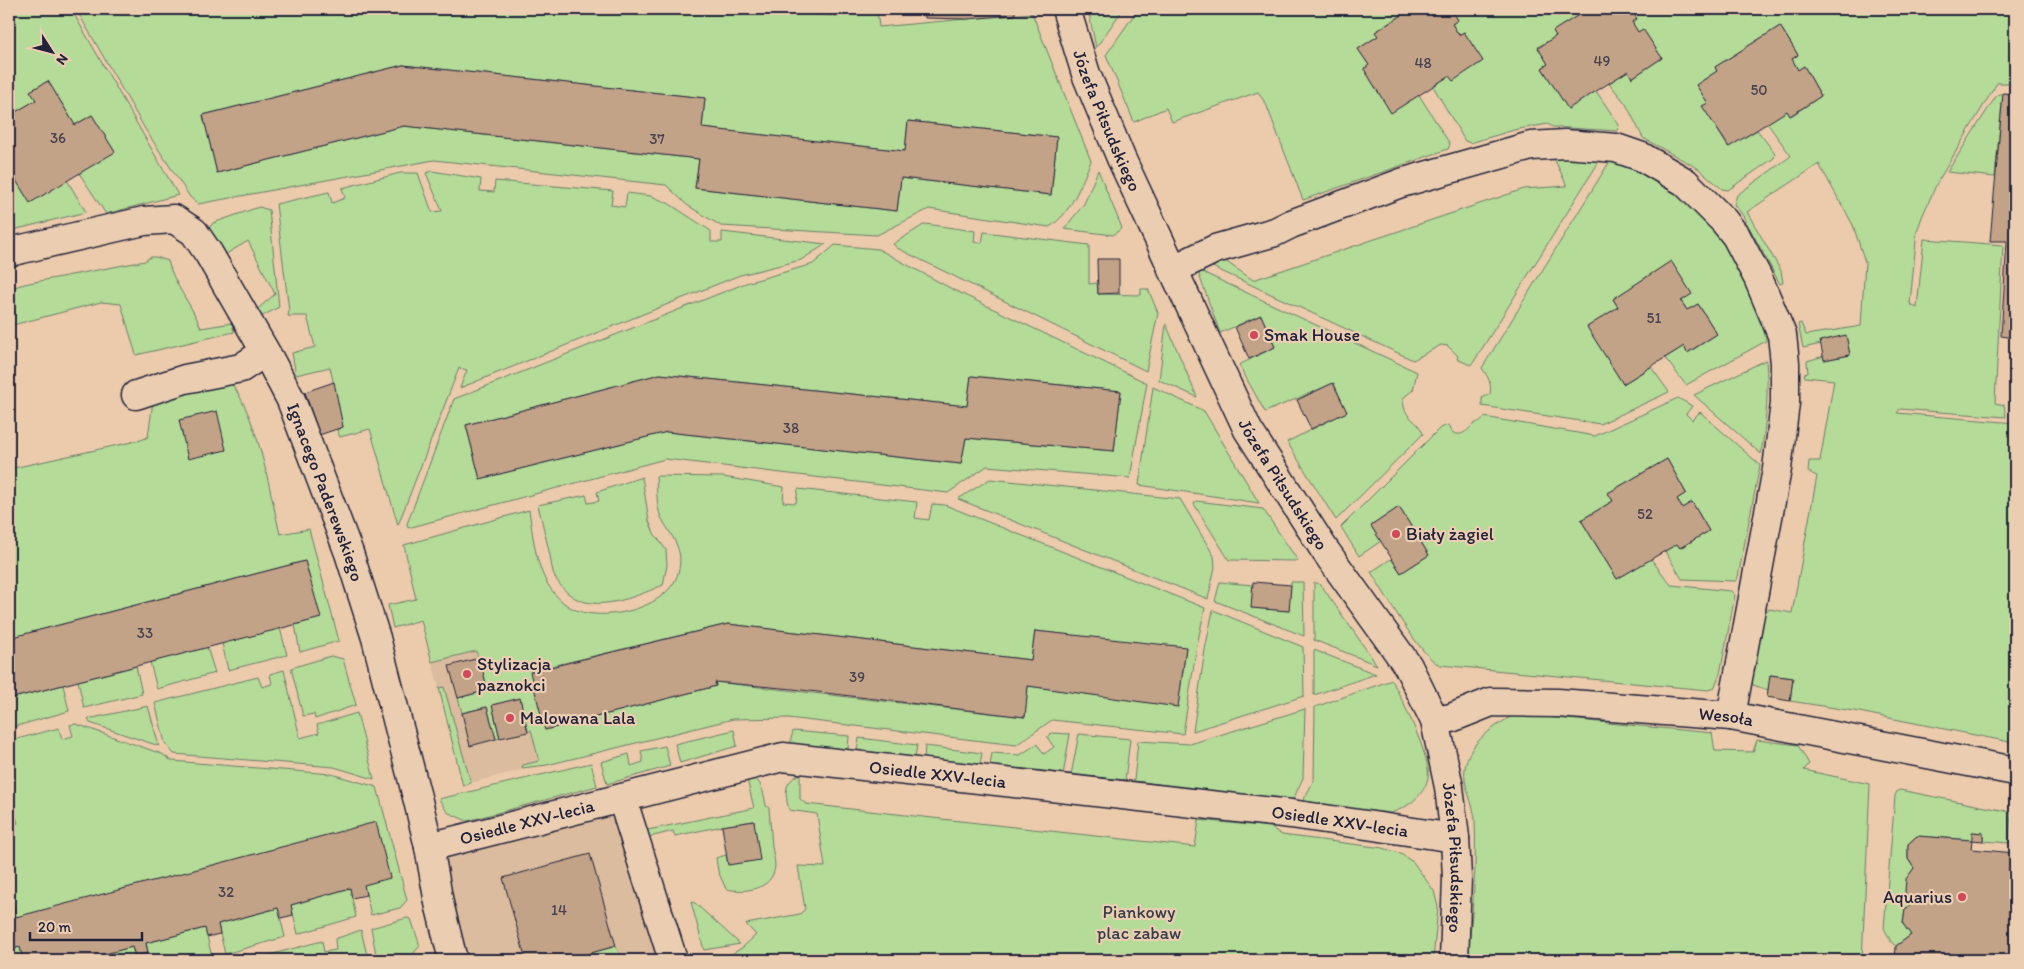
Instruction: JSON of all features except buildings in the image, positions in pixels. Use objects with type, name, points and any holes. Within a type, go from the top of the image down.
[{"type":"street","name":"Józefa Piłsudskiego","points":[[1066,9],[1086,74],[1121,158],[1248,430],[1324,549],[1408,666],[1436,721],[1449,787],[1455,838],[1457,878],[1454,960]]},
{"type":"street","points":[[1172,270],[1215,249],[1275,232],[1290,224],[1402,183],[1531,146],[1565,144],[1616,148],[1642,157],[1685,182],[1736,236],[1758,278],[1782,335],[1785,363],[1785,403],[1776,470],[1731,716]]},
{"type":"street","name":"Ignacego Paderewskiego","points":[[9,252],[144,221],[174,219],[194,232],[209,254],[290,400],[352,562],[376,638],[429,847],[439,903],[453,960]]},
{"type":"street","points":[[136,395],[185,379],[241,368],[265,352]]},
{"type":"street","name":"Wesoła","points":[[1436,721],[1451,718],[1491,702],[1558,703],[1731,716],[2015,771]]},
{"type":"street","name":"Osiedle XXV-lecia","points":[[429,847],[783,757],[1291,814],[1455,838]]},
{"type":"street","points":[[622,798],[673,960]]},
{"type":"shaded area","points":[[751,9],[839,9],[838,16]]},
{"type":"shaded area","points":[[476,651],[488,690],[462,713],[487,707],[496,739],[500,738],[492,705],[520,698],[528,731],[531,730],[539,761],[523,765],[524,769],[471,783],[444,687],[439,688],[432,662]]},
{"type":"shaded area","points":[[622,798],[673,960],[453,960],[429,847]]},
{"type":"green space","points":[[9,9],[71,9],[178,195],[106,214],[79,173],[114,151],[92,115],[75,125],[48,81],[31,91],[36,100],[9,116]]},
{"type":"green space","points":[[76,9],[751,9],[838,16],[839,9],[877,9],[879,27],[1032,13],[1091,161],[1069,207],[1049,227],[929,209],[877,235],[721,226],[687,205],[666,185],[434,160],[198,204],[190,197],[145,129]],"holes":[[[403,65],[705,98],[702,128],[905,151],[908,121],[1057,137],[1051,195],[901,178],[897,211],[695,188],[699,159],[404,126],[217,173],[203,115]]]},
{"type":"green space","points":[[1088,9],[1123,9],[1096,48]]},
{"type":"green space","points":[[1138,9],[1412,9],[1376,32],[1378,36],[1358,49],[1369,65],[1364,69],[1391,112],[1419,95],[1450,144],[1448,149],[1303,200],[1266,104],[1258,92],[1172,122],[1166,108],[1134,122],[1106,55]]},
{"type":"green space","points":[[1451,9],[1588,9],[1554,31],[1556,36],[1538,47],[1548,64],[1542,68],[1568,108],[1596,91],[1619,125],[1618,131],[1552,127],[1548,124],[1514,130],[1470,143],[1465,141],[1433,86],[1449,76],[1482,61],[1464,32],[1459,35],[1452,24],[1458,20]]},
{"type":"green space","points":[[1631,9],[2015,9],[2015,83],[1997,83],[1937,183],[1917,231],[1910,304],[1917,308],[1924,239],[2003,245],[1995,403],[2004,405],[2006,417],[1900,409],[1897,413],[2015,423],[2015,743],[1854,711],[1790,701],[1793,678],[1771,675],[1768,690],[1753,685],[1752,681],[1765,612],[1769,609],[1792,613],[1817,476],[1808,472],[1809,461],[1820,461],[1834,380],[1805,377],[1804,374],[1808,373],[1807,361],[1824,356],[1824,360],[1850,355],[1846,336],[1803,348],[1798,324],[1801,323],[1806,335],[1861,326],[1865,262],[1853,225],[1819,164],[1747,212],[1781,271],[1783,283],[1780,284],[1742,214],[1734,205],[1737,195],[1791,156],[1767,123],[1785,110],[1791,116],[1821,96],[1804,66],[1798,70],[1792,59],[1798,55],[1780,26],[1715,67],[1717,71],[1696,85],[1708,103],[1703,106],[1728,147],[1757,130],[1775,153],[1774,158],[1728,190],[1722,189],[1699,169],[1643,138],[1626,104],[1609,83],[1628,71],[1632,78],[1662,58],[1643,30],[1638,32],[1632,23],[1637,19]]},
{"type":"green space","points":[[2003,93],[1995,177],[1947,172],[1997,95]]},
{"type":"green space","points":[[1553,156],[1600,160],[1470,365],[1457,359],[1458,356],[1448,346],[1441,345],[1413,360],[1206,264],[1222,259],[1253,280],[1524,189],[1567,186]]},
{"type":"green space","points":[[1610,161],[1628,164],[1689,197],[1716,228],[1735,261],[1762,319],[1766,341],[1686,385],[1665,358],[1684,346],[1688,353],[1717,334],[1698,304],[1687,310],[1681,301],[1691,294],[1671,262],[1613,299],[1618,307],[1588,327],[1623,384],[1651,367],[1669,392],[1600,424],[1482,406],[1482,398],[1490,394],[1490,387],[1489,380],[1482,368]]},
{"type":"green space","points":[[9,169],[67,180],[86,212],[9,231]]},
{"type":"green space","points":[[1098,170],[1122,228],[1113,235],[1064,229],[1084,204]]},
{"type":"green space","points":[[432,171],[481,179],[480,191],[494,192],[495,181],[613,191],[611,205],[625,207],[627,193],[651,196],[668,203],[711,231],[711,242],[722,242],[722,232],[826,244],[801,260],[740,275],[460,388],[467,370],[459,368],[398,525],[370,429],[340,437],[337,430],[343,427],[330,367],[296,375],[292,353],[315,347],[307,316],[288,316],[289,311],[276,204],[329,192],[332,203],[345,198],[342,188],[400,173],[418,173],[432,212],[442,211],[426,173]]},
{"type":"green space","points":[[259,207],[269,210],[279,307],[257,319],[253,313],[275,294],[248,241],[221,257],[207,231],[213,223]]},
{"type":"green space","points":[[925,224],[975,231],[974,242],[982,243],[984,232],[1089,245],[1089,284],[1097,283],[1098,294],[1141,295],[1141,289],[1148,289],[1158,313],[1146,371],[897,248],[893,244]]},
{"type":"green space","points":[[835,245],[878,249],[952,289],[1147,383],[1130,478],[987,466],[948,493],[665,459],[408,528],[407,524],[454,399],[746,283],[813,264]],"holes":[[[660,374],[967,406],[971,376],[1121,391],[1114,451],[966,438],[961,464],[667,432],[480,479],[466,425]]]},
{"type":"green space","points":[[150,257],[168,261],[174,278],[201,328],[232,323],[234,332],[136,355],[121,304],[101,302],[9,326],[9,289],[24,284],[145,261]]},
{"type":"green space","points":[[1200,271],[1417,372],[1413,390],[1403,398],[1405,411],[1418,425],[1423,434],[1336,520],[1287,442],[1346,412],[1334,383],[1265,412],[1239,365],[1275,347],[1261,315],[1220,333],[1198,272]]},
{"type":"green space","points":[[1166,324],[1197,397],[1159,380]]},
{"type":"green space","points":[[1766,360],[1766,407],[1761,454],[1694,395]]},
{"type":"green space","points":[[232,384],[241,399],[256,436],[280,534],[309,529],[339,641],[300,652],[295,625],[320,618],[305,561],[9,638],[9,469],[141,440],[148,437],[153,401],[164,397]]},
{"type":"green space","points":[[1153,387],[1204,411],[1259,503],[1139,485]]},
{"type":"green space","points":[[1678,398],[1692,406],[1686,414],[1692,420],[1700,412],[1760,465],[1736,581],[1682,579],[1665,551],[1677,544],[1680,548],[1709,531],[1692,502],[1682,508],[1677,499],[1686,493],[1667,459],[1608,493],[1613,501],[1581,520],[1617,579],[1651,559],[1671,585],[1731,591],[1735,595],[1720,674],[1714,688],[1708,690],[1440,665],[1432,660],[1413,638],[1371,572],[1391,559],[1401,573],[1429,555],[1399,507],[1371,526],[1381,541],[1359,556],[1341,527],[1440,428],[1448,425],[1452,432],[1462,434],[1484,417],[1595,436]]},
{"type":"green space","points":[[656,476],[723,477],[784,487],[783,502],[796,503],[798,489],[917,502],[915,518],[929,520],[932,504],[945,505],[1205,608],[1197,645],[1183,734],[1052,720],[1016,745],[788,718],[733,719],[547,765],[522,768],[523,765],[539,761],[531,730],[528,732],[520,699],[492,705],[500,738],[496,739],[487,707],[462,713],[458,698],[488,690],[476,651],[432,662],[421,620],[393,628],[388,605],[416,599],[404,545],[529,510],[538,560],[547,584],[555,594],[564,603],[577,610],[592,614],[628,611],[645,606],[660,597],[671,586],[678,573],[680,564],[676,543],[659,513]],"holes":[[[728,624],[1031,660],[1035,631],[1186,648],[1178,706],[1028,686],[1025,717],[715,682],[716,686],[545,730],[531,671]]]},
{"type":"green space","points":[[642,477],[649,521],[654,533],[666,550],[667,565],[663,585],[620,601],[590,603],[577,599],[565,591],[554,575],[538,505],[586,495],[588,503],[599,501],[597,492]]},
{"type":"green space","points":[[990,479],[1180,499],[1214,556],[1215,567],[1208,599],[958,499]]},
{"type":"green space","points":[[1196,501],[1263,509],[1298,561],[1229,560],[1194,504]]},
{"type":"green space","points":[[1220,582],[1253,585],[1252,608],[1289,611],[1291,582],[1303,582],[1304,636],[1215,601]]},
{"type":"green space","points":[[1314,582],[1321,585],[1377,665],[1314,640]]},
{"type":"green space","points":[[1213,610],[1303,647],[1304,696],[1193,731]]},
{"type":"green space","points":[[280,628],[287,655],[228,670],[222,643]]},
{"type":"green space","points":[[207,647],[215,673],[157,689],[150,662]]},
{"type":"green space","points":[[1314,650],[1376,674],[1314,695]]},
{"type":"green space","points":[[331,656],[343,659],[356,705],[315,719],[314,714],[303,716],[291,668]]},
{"type":"green space","points":[[136,666],[142,694],[84,708],[78,681]]},
{"type":"green space","points":[[284,670],[300,738],[319,733],[317,725],[357,713],[374,779],[334,767],[174,754],[165,743],[155,703],[258,677],[262,687],[272,684],[270,674]]},
{"type":"green space","points":[[1392,680],[1421,743],[1425,757],[1428,778],[1423,790],[1414,801],[1390,813],[1302,803],[1314,780],[1315,707]]},
{"type":"green space","points":[[63,685],[69,711],[13,727],[9,699]]},
{"type":"green space","points":[[444,687],[471,783],[463,786],[439,688]]},
{"type":"green space","points":[[148,706],[159,746],[90,723],[88,719]]},
{"type":"green space","points":[[1305,709],[1303,778],[1292,802],[1134,781],[1138,741],[1190,744]]},
{"type":"green space","points":[[1515,714],[1712,733],[1715,751],[1753,752],[1757,740],[1798,745],[1809,764],[1804,770],[1870,784],[1862,960],[1468,960],[1474,890],[1475,820],[1465,781],[1465,768],[1467,758],[1477,742]]},
{"type":"green space","points":[[76,724],[162,754],[172,761],[331,774],[377,787],[407,900],[400,908],[371,915],[364,885],[16,917],[9,888],[9,827],[18,823],[15,814],[9,816],[9,741],[59,728],[62,739],[73,736],[70,725]]},
{"type":"green space","points":[[734,730],[737,746],[680,763],[675,744]]},
{"type":"green space","points":[[793,731],[849,736],[848,749],[790,744]]},
{"type":"green space","points":[[1051,733],[1070,734],[1063,775],[990,766],[992,753],[1020,755],[1037,744],[1044,754],[1054,747],[1047,737]]},
{"type":"green space","points":[[1079,734],[1130,739],[1125,780],[1071,775]]},
{"type":"green space","points":[[859,738],[917,745],[915,758],[857,750]]},
{"type":"green space","points":[[665,746],[670,766],[607,784],[601,762],[629,754],[631,766],[643,762],[641,751]]},
{"type":"green space","points":[[925,746],[982,753],[980,764],[924,759]]},
{"type":"green space","points":[[591,763],[597,786],[467,821],[447,812],[439,799]]},
{"type":"green space","name":"Piankowy plac zabaw","points":[[800,774],[800,799],[806,804],[1195,847],[1199,820],[1270,827],[1282,835],[1383,848],[1399,853],[1413,862],[1434,891],[1438,907],[1433,960],[723,960],[743,947],[756,935],[746,924],[800,914],[805,909],[798,866],[825,867],[817,814],[789,810],[786,794],[788,785],[794,777]]},
{"type":"green space","points":[[746,775],[755,778],[761,786],[766,806],[769,808],[775,866],[773,874],[764,885],[749,890],[726,889],[718,871],[716,858],[726,855],[728,864],[754,821],[675,836],[673,831],[646,838],[643,831],[754,808]]},
{"type":"green space","points":[[1900,790],[2011,812],[2009,843],[1983,841],[1983,833],[1973,832],[1972,840],[1917,836],[1908,844],[1908,859],[1914,868],[1913,902],[1905,909],[1903,924],[1911,935],[1896,946],[1891,942],[1884,928],[1895,796],[1897,791]]},
{"type":"green space","points":[[350,888],[356,917],[298,934],[291,905]]},
{"type":"green space","points":[[691,902],[695,903],[740,944],[704,950]]},
{"type":"green space","points":[[278,908],[285,937],[225,954],[218,924]]},
{"type":"green space","points":[[407,918],[411,919],[420,946],[411,956],[377,960],[371,928]]},
{"type":"green space","points":[[205,928],[212,957],[200,960],[150,960],[146,943]]},
{"type":"green space","points":[[361,930],[368,960],[250,960],[322,941],[324,952],[336,950],[335,939]]},
{"type":"green space","points":[[616,946],[622,960],[566,960]]},
{"type":"green space","points":[[20,947],[23,960],[9,960],[9,950]]},
{"type":"green space","points":[[132,947],[136,960],[82,960]]},
{"type":"place","name":"Smak House","points":[[1254,335]]},
{"type":"place","name":"Biały żagiel","points":[[1396,534]]},
{"type":"place","name":"Stylizacja paznokci","points":[[467,674]]},
{"type":"place","name":"Malowana Lala","points":[[510,718]]},
{"type":"place","name":"Aquarius","points":[[1962,897]]}]
